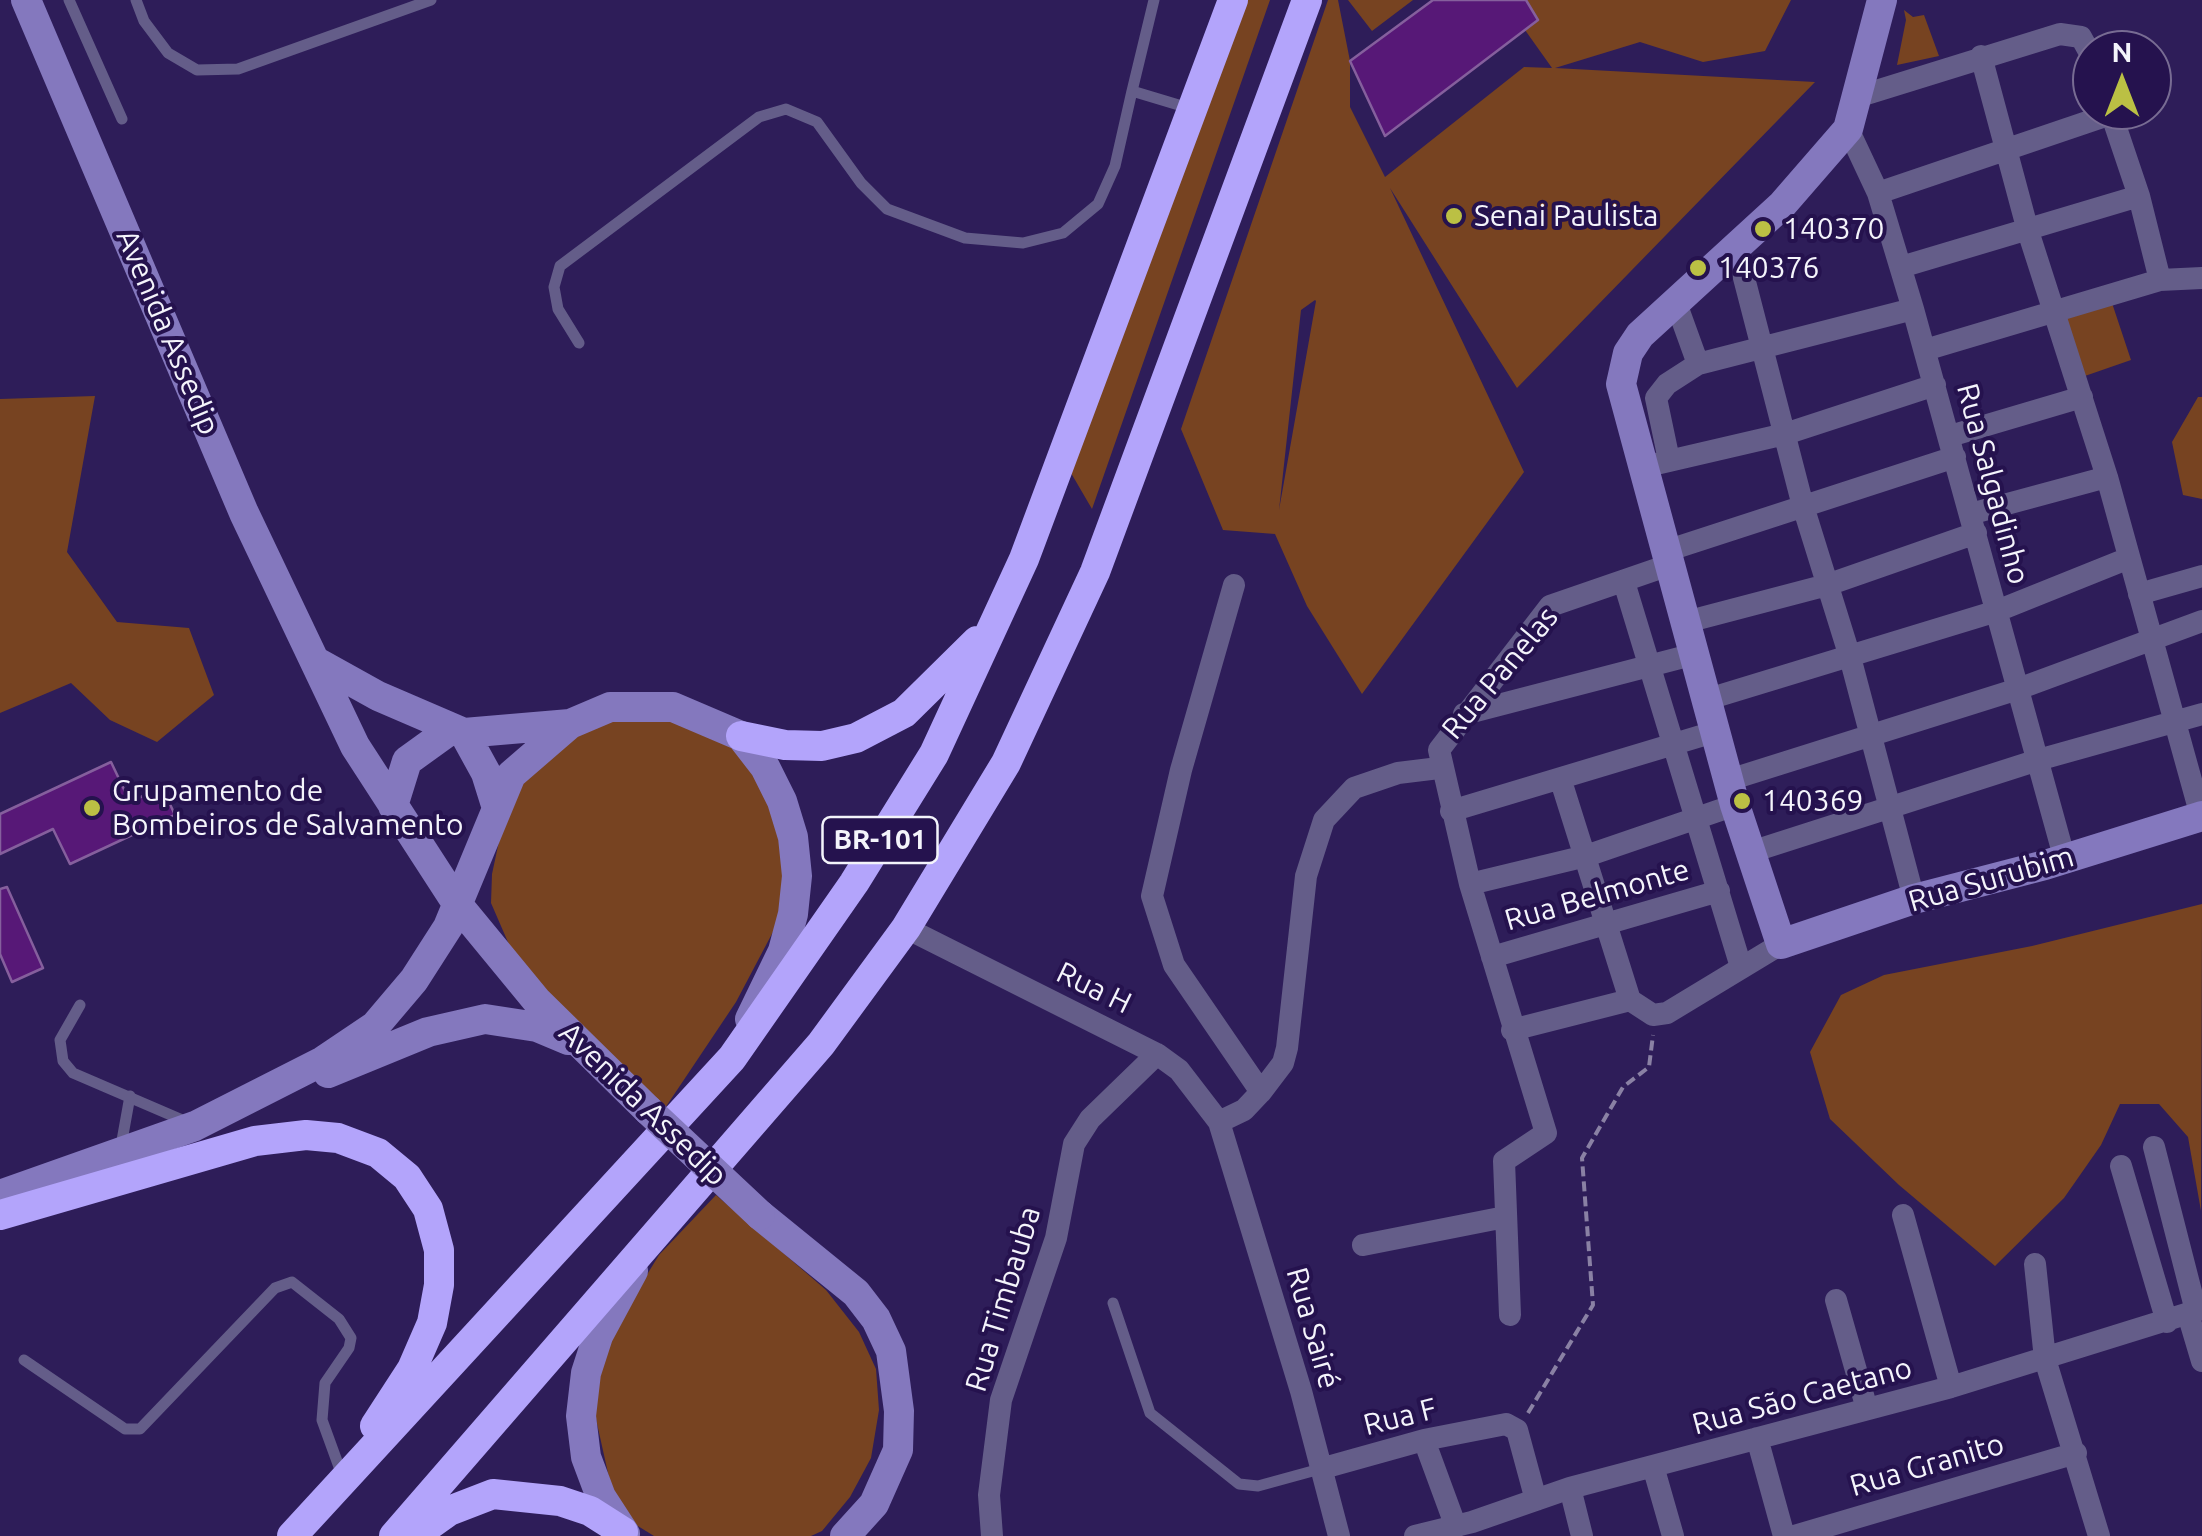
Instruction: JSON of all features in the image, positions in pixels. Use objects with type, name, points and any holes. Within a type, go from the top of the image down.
[{"type":"highway","name":"BR-101","points":[[292,1536],[732,1058],[844,898],[934,754],[996,621],[1234,0]]},
{"type":"highway","name":"BR-101","points":[[394,1536],[642,1255],[821,1044],[906,928],[1006,763],[1095,572],[1307,0]]},
{"type":"highway","points":[[741,736],[785,746],[822,746],[876,730],[934,687],[996,621]]},
{"type":"highway","points":[[0,1215],[255,1141],[322,1136],[378,1153],[407,1177],[428,1209],[440,1250],[432,1323],[412,1369],[325,1501]]},
{"type":"highway","points":[[414,1536],[450,1510],[493,1494],[560,1500],[590,1511],[625,1534]]},
{"type":"street","name":"Avenida Assedip","points":[[26,0],[244,513],[355,746],[392,806],[458,904],[576,1044],[760,1215],[856,1293],[876,1319],[891,1351],[899,1411],[898,1450],[874,1504],[845,1536]]},
{"type":"street","points":[[1656,464],[1623,401],[1624,369],[1640,335],[1782,205],[1848,129],[1860,96],[1882,0]]},
{"type":"street","points":[[1860,96],[1981,56],[2072,35]]},
{"type":"street","points":[[1981,56],[2028,231],[2107,477],[2172,722],[2202,816]]},
{"type":"street","points":[[1878,192],[2007,152],[2072,127]]},
{"type":"street","name":"Rua Salgadinho","points":[[1848,129],[1878,192],[1901,267],[2065,860]]},
{"type":"street","points":[[2116,130],[2139,196],[2160,280]]},
{"type":"street","points":[[1901,267],[2139,196]]},
{"type":"street","points":[[1736,247],[1803,506],[1850,656],[1914,899]]},
{"type":"street","points":[[1925,350],[2160,280],[2202,278]]},
{"type":"street","points":[[1676,303],[1698,364]]},
{"type":"street","points":[[1561,781],[1630,1000],[1653,1015],[1688,1001],[1781,944],[1714,732],[1668,558],[1656,464],[1656,398],[1667,384],[1698,364],[1913,309]]},
{"type":"street","points":[[1656,464],[1784,434],[1935,385]]},
{"type":"street","name":"Rua Panelas","points":[[1505,1218],[1505,1159],[1546,1133],[1512,1030],[1450,812],[1440,768],[1441,743],[1550,606],[1624,582],[1668,558],[2082,396]]},
{"type":"street","points":[[1686,622],[1827,586],[1973,524],[2107,477]]},
{"type":"street","points":[[1705,700],[1997,610],[2129,558]]},
{"type":"street","points":[[2138,594],[2202,576]]},
{"type":"street","points":[[1624,582],[1700,820],[1741,967]]},
{"type":"street","points":[[1234,585],[1180,770],[1152,896],[1174,965],[1260,1092]]},
{"type":"street","points":[[1470,884],[1586,856],[1700,820],[1732,793],[1869,733],[2018,689],[2202,621]]},
{"type":"street","points":[[1464,714],[1694,654]]},
{"type":"street","points":[[315,661],[457,731],[486,773],[496,804]]},
{"type":"street","points":[[392,806],[408,761],[457,731],[570,724],[610,708],[652,705],[708,720],[741,736],[764,766],[782,801],[793,838],[797,876],[794,914],[783,951],[732,1058]]},
{"type":"street","points":[[1751,852],[2038,760],[2202,714]]},
{"type":"street","points":[[0,1196],[196,1126],[323,1062],[375,1026],[435,952],[511,775],[570,724]]},
{"type":"street","points":[[1450,812],[1714,732]]},
{"type":"street","points":[[1223,1130],[1260,1092],[1283,1062],[1288,1048],[1306,876],[1324,820],[1354,788],[1398,773],[1440,768]]},
{"type":"street","name":"Rua Surubim","points":[[1781,944],[1914,899],[2065,860],[2202,816]]},
{"type":"street","name":"Rua Belmonte","points":[[1492,957],[1719,891]]},
{"type":"street","name":"Rua H","points":[[906,928],[1158,1054],[1179,1070],[1223,1130]]},
{"type":"street","points":[[1512,1030],[1630,1000]]},
{"type":"street","points":[[231,1110],[459,1023],[510,1021],[576,1044]]},
{"type":"street","name":"Rua Timbauba","points":[[992,1536],[989,1496],[1001,1400],[1056,1238],[1074,1144],[1090,1119],[1158,1054]]},
{"type":"street","name":"Rua Sairé","points":[[1223,1130],[1339,1536]]},
{"type":"street","points":[[2154,1146],[2188,1314],[2202,1361]]},
{"type":"street","points":[[2121,1166],[2188,1314]]},
{"type":"street","points":[[1903,1215],[1951,1387]]},
{"type":"street","points":[[1363,1245],[1505,1218],[1510,1315]]},
{"type":"street","points":[[625,1534],[601,1497],[586,1457],[581,1416],[586,1373],[598,1336],[642,1255]]},
{"type":"street","points":[[2035,1264],[2045,1359],[2099,1536]]},
{"type":"street","points":[[1836,1300],[1867,1409]]},
{"type":"street","name":"Rua São Caetano","points":[[1415,1536],[1468,1528],[1570,1488],[1951,1387],[2188,1314]]},
{"type":"street","points":[[1507,1428],[1536,1500]]},
{"type":"street","name":"Rua F","points":[[1320,1469],[1424,1440],[1507,1428]]},
{"type":"street","points":[[1756,1438],[1784,1536]]},
{"type":"street","points":[[1424,1440],[1468,1528]]},
{"type":"street","name":"Rua Granito","points":[[1794,1536],[2076,1452]]},
{"type":"street","points":[[1653,1466],[1673,1536]]},
{"type":"street","points":[[1570,1488],[1582,1536]]},
{"type":"lane","points":[[69,0],[122,118]]},
{"type":"lane","points":[[136,0],[144,21],[168,53],[198,70],[238,69],[431,0]]},
{"type":"lane","points":[[579,343],[558,309],[554,287],[560,266],[759,117],[786,109],[817,122],[887,208],[965,238],[1023,243],[1063,234],[1098,204],[1115,166],[1154,0]]},
{"type":"lane","points":[[1132,91],[1195,110]]},
{"type":"lane","points":[[80,1006],[60,1040],[63,1062],[73,1073],[196,1126]]},
{"type":"lane","points":[[120,1150],[129,1121],[130,1096]]},
{"type":"lane","points":[[24,1360],[126,1429],[140,1429],[275,1288],[292,1282],[339,1320],[350,1338],[349,1348],[325,1384],[322,1420],[342,1475]]},
{"type":"lane","points":[[1113,1303],[1150,1413],[1238,1484],[1258,1486],[1320,1469]]},
{"type":"path","points":[[1507,1428],[1593,1304],[1582,1158],[1623,1087],[1649,1067],[1653,1015]]},
{"type":"shaded area","points":[[1247,0],[1270,0],[1092,509],[1071,473]]},
{"type":"shaded area","name":"Senai Paulista","points":[[1328,0],[1338,0],[1350,61],[1350,107],[1385,177],[1524,67],[1552,68],[1525,30],[1538,20],[1526,0],[1791,0],[1765,51],[1703,62],[1640,42],[1555,68],[1815,82],[1517,388],[1390,188],[1524,472],[1362,694],[1307,606],[1275,534],[1223,530],[1181,429]],"holes":[[[1316,301],[1279,510],[1301,310]]]},
{"type":"shaded area","points":[[1348,0],[1413,0],[1372,31]]},
{"type":"shaded area","points":[[1904,10],[1913,17],[1924,15],[1939,56],[1897,65],[1906,20]]},
{"type":"shaded area","points":[[2112,303],[2131,360],[2082,377],[2062,319]]},
{"type":"shaded area","points":[[95,396],[67,552],[117,622],[189,628],[214,695],[157,742],[110,720],[71,683],[0,713],[0,399]]},
{"type":"shaded area","points":[[2198,397],[2202,397],[2202,499],[2183,495],[2172,442]]},
{"type":"shaded area","points":[[674,710],[732,739],[780,818],[784,911],[736,1002],[661,1114],[514,956],[491,903],[492,874],[501,832],[525,778],[596,717]]},
{"type":"shaded area","points":[[2202,904],[2201,1211],[2188,1137],[2159,1104],[2120,1104],[2101,1145],[2064,1198],[1995,1266],[1899,1185],[1830,1119],[1810,1052],[1841,995],[1884,975],[2032,946]]},
{"type":"shaded area","points":[[716,1195],[826,1290],[859,1332],[876,1369],[879,1410],[871,1458],[850,1497],[822,1531],[811,1536],[654,1536],[633,1523],[614,1500],[594,1410],[605,1343],[659,1255]]},
{"type":"building","points":[[1433,0],[1526,0],[1538,20],[1385,136],[1350,61]]},
{"type":"building","name":"Grupamento de Bombeiros de Salvamento","points":[[111,762],[130,802],[162,787],[175,815],[70,864],[53,829],[0,854],[0,814]]},
{"type":"building","points":[[7,887],[43,968],[12,982],[0,954],[0,889]]},
{"type":"place","name":"Senai Paulista","points":[[1454,216]]},
{"type":"place","name":"140370","points":[[1763,229]]},
{"type":"place","name":"140376","points":[[1698,268]]},
{"type":"place","name":"140369","points":[[1742,801]]},
{"type":"place","name":"Grupamento de Bombeiros de Salvamento","points":[[92,808]]}]
